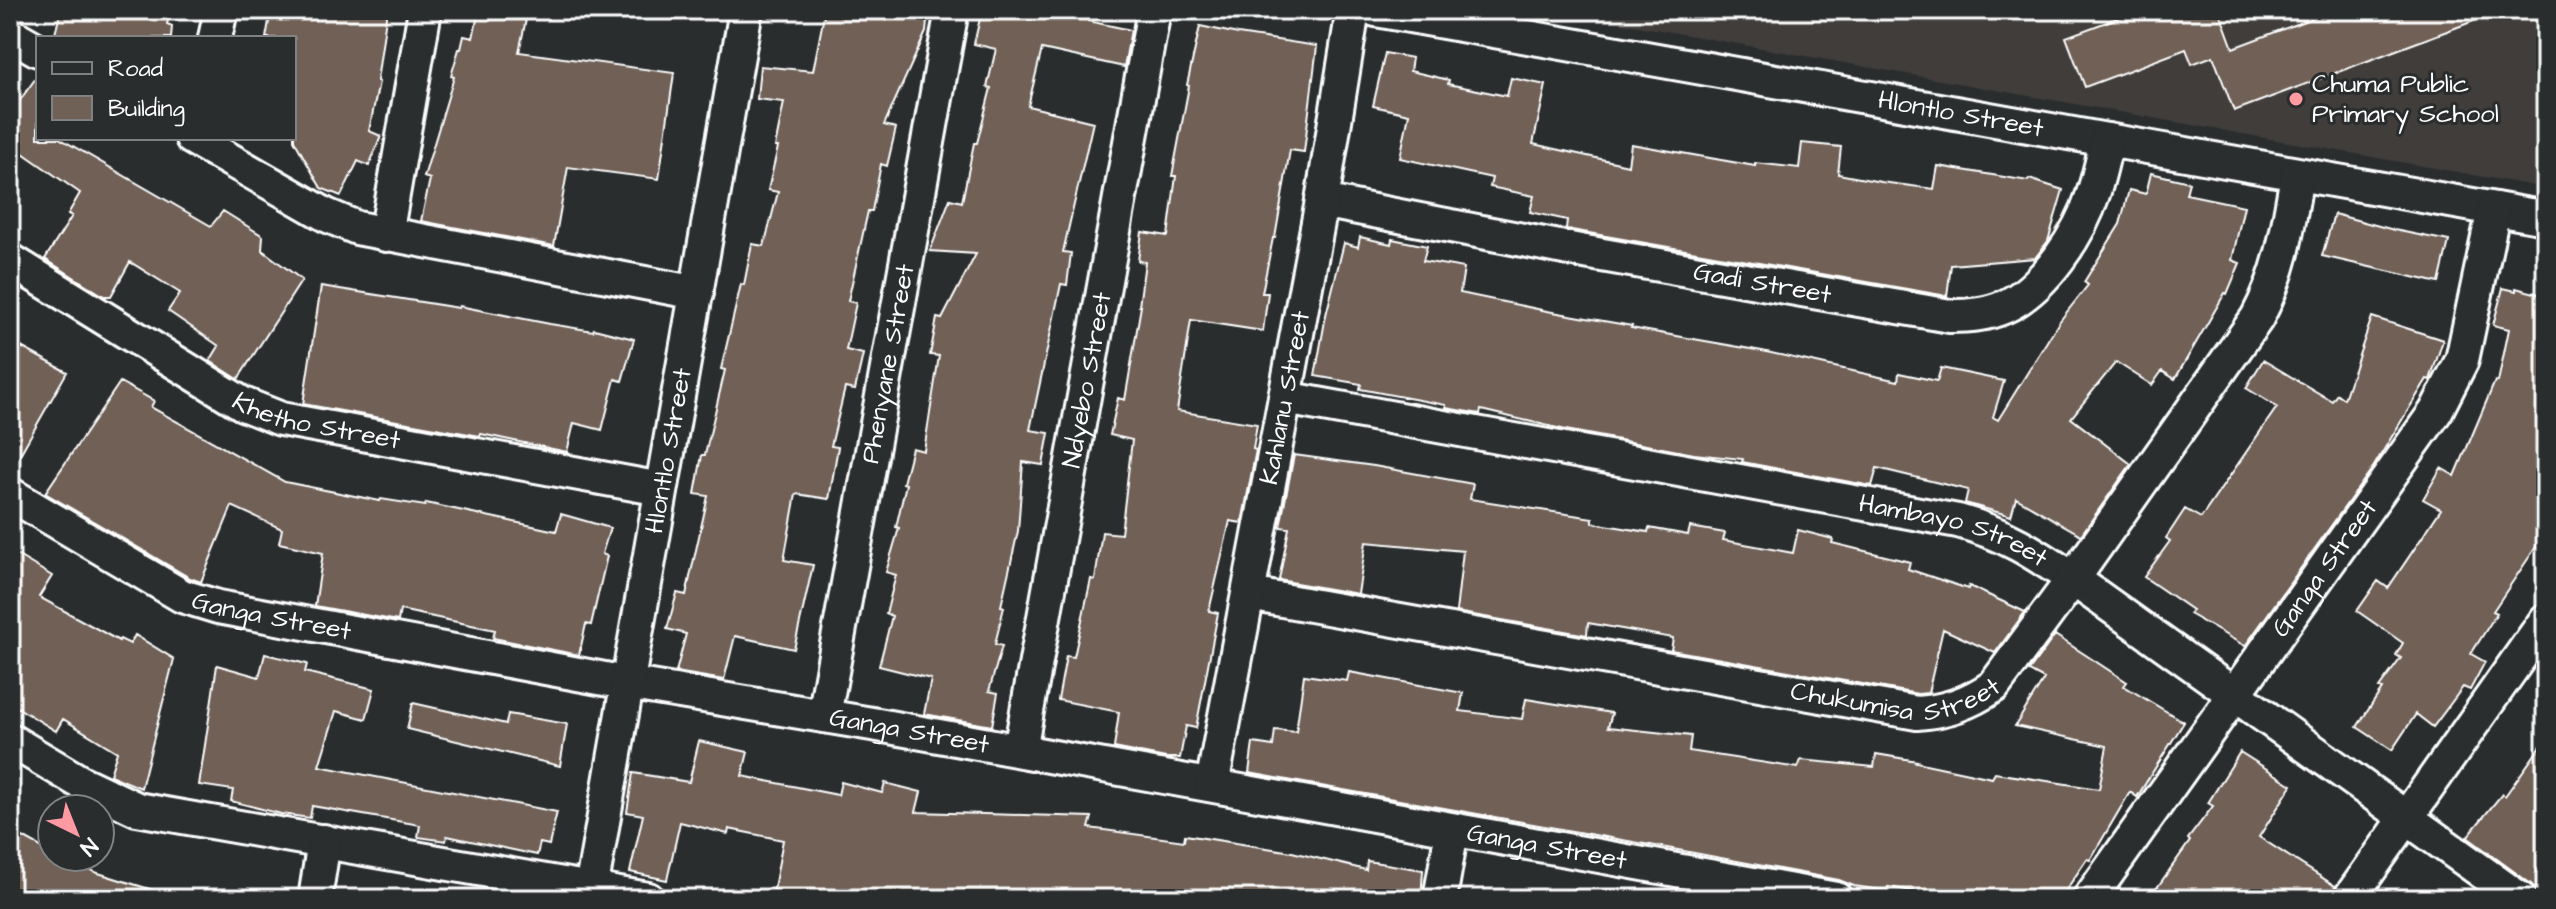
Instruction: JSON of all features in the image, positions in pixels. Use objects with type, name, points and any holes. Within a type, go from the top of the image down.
[{"type":"street","points":[[215,36],[221,10]]},
{"type":"street","points":[[386,235],[425,10]]},
{"type":"street","name":"Hlontlo Street","points":[[591,890],[746,10]]},
{"type":"street","name":"Phenyane Street","points":[[824,716],[952,10]]},
{"type":"street","name":"Ndyebo Street","points":[[1020,750],[1154,10]]},
{"type":"street","name":"Kahlanu Street","points":[[1212,785],[1322,201],[1353,10]]},
{"type":"street","name":"Hlontlo Street","points":[[1376,10],[2546,218]]},
{"type":"street","points":[[10,34],[36,49]]},
{"type":"street","points":[[195,140],[326,215],[357,228],[697,293]]},
{"type":"street","name":"Gadi Street","points":[[1322,201],[1796,290],[1950,316],[1971,316],[2005,307],[2023,296],[2051,268],[2077,232],[2093,194],[2107,140]]},
{"type":"street","name":"Chukumisa Street","points":[[1249,594],[1917,713],[1954,708],[1994,686],[2257,318],[2271,290],[2283,254],[2297,175]]},
{"type":"street","name":"Ganga Street","points":[[2089,899],[2436,411],[2462,360],[2494,209]]},
{"type":"street","name":"Khetho Street","points":[[10,260],[243,404],[281,419],[661,489]]},
{"type":"street","name":"Hambayo Street","points":[[1285,398],[1989,529],[2023,545],[2073,579],[2520,899]]},
{"type":"street","name":"Ganga Street","points":[[10,494],[182,596],[218,607],[1836,899]]},
{"type":"street","points":[[2349,899],[2546,620]]},
{"type":"street","points":[[10,740],[82,783],[137,809],[648,899]]},
{"type":"street","points":[[1440,899],[1452,830]]},
{"type":"street","points":[[315,899],[324,841]]},
{"type":"shaded area","name":"Chuma Public Primary School","points":[[1547,10],[2546,10],[2546,188]]},
{"type":"building","points":[[61,10],[102,10],[128,16],[130,10],[171,10],[167,24],[172,26],[171,36],[54,36]]},
{"type":"building","points":[[271,10],[387,10],[379,82],[369,131],[381,136],[369,166],[358,161],[341,196],[321,188],[294,140],[296,36],[266,36]]},
{"type":"building","points":[[479,10],[528,10],[519,52],[674,73],[659,179],[568,167],[554,246],[421,221],[430,179],[424,177],[454,77],[451,76],[464,36],[473,38]]},
{"type":"building","points":[[825,10],[928,10],[926,32],[884,125],[896,128],[887,166],[881,164],[848,301],[856,303],[846,350],[863,354],[855,390],[845,388],[831,446],[838,447],[829,499],[796,494],[784,560],[813,565],[794,649],[735,636],[724,680],[676,672],[686,634],[667,629],[677,593],[686,595],[708,496],[695,494],[702,455],[705,455],[725,370],[721,369],[752,244],[764,246],[778,192],[768,190],[784,102],[757,99],[760,66],[813,71]]},
{"type":"building","points":[[982,10],[1090,10],[1088,21],[1131,30],[1124,67],[1042,49],[1028,106],[1093,122],[1063,252],[1071,253],[1067,285],[1061,284],[1030,430],[1049,433],[1043,465],[1023,462],[1018,531],[995,644],[1002,646],[989,691],[998,693],[992,726],[924,714],[931,679],[879,666],[892,616],[886,614],[896,575],[886,572],[899,528],[896,527],[906,484],[903,483],[912,448],[924,451],[939,356],[930,355],[937,318],[942,319],[976,254],[930,251],[950,199],[962,202],[974,143],[977,143],[991,88],[987,87],[996,49],[974,44]]},
{"type":"building","points":[[2139,10],[2219,10],[2233,48],[2334,10],[2495,10],[2495,13],[2234,111],[2213,56],[2192,64],[2186,49],[2085,87],[2066,37]]},
{"type":"building","points":[[1200,26],[1317,46],[1304,152],[1290,150],[1262,293],[1268,293],[1263,331],[1191,320],[1177,411],[1257,424],[1253,449],[1256,450],[1242,523],[1230,521],[1209,611],[1218,613],[1196,728],[1186,726],[1180,758],[1166,758],[1114,748],[1119,712],[1058,700],[1066,656],[1074,657],[1091,579],[1095,580],[1102,532],[1121,534],[1132,440],[1110,435],[1118,398],[1125,400],[1141,306],[1145,262],[1138,261],[1142,232],[1168,236],[1176,176],[1172,176]]},
{"type":"building","points":[[1385,53],[1412,58],[1410,71],[1449,80],[1448,84],[1507,96],[1511,78],[1546,85],[1533,144],[1628,165],[1631,144],[1755,166],[1755,163],[1799,168],[1802,143],[1841,147],[1838,174],[1881,182],[1934,189],[1938,166],[2029,179],[2063,190],[2048,241],[2035,258],[1951,265],[1947,296],[1566,229],[1567,220],[1530,212],[1534,196],[1490,187],[1492,178],[1400,158],[1409,114],[1373,106]]},
{"type":"building","points":[[36,78],[36,140],[62,140],[211,226],[223,211],[263,236],[262,250],[302,280],[238,379],[210,361],[219,346],[168,311],[180,293],[130,262],[111,296],[104,296],[45,259],[72,216],[68,214],[80,193],[10,144],[10,114]]},
{"type":"building","points":[[2151,173],[2189,182],[2186,194],[2244,206],[2232,260],[2240,263],[2227,294],[2175,379],[2162,371],[2152,385],[2116,362],[2071,418],[2131,464],[2081,535],[2016,498],[2011,516],[1965,503],[1968,490],[1877,468],[1872,486],[1742,462],[1743,459],[1694,454],[1566,430],[1481,410],[1480,414],[1446,408],[1446,405],[1360,389],[1361,384],[1315,376],[1344,243],[1358,247],[1360,237],[1391,244],[1392,239],[1427,246],[1423,261],[1464,268],[1460,293],[1762,351],[1898,381],[1899,373],[1937,381],[1941,368],[2004,381],[1993,417],[1998,420],[2059,322],[2088,285],[2084,282],[2120,224],[2129,190],[2146,194]]},
{"type":"building","points":[[2334,214],[2449,241],[2439,283],[2322,256]]},
{"type":"building","points":[[321,286],[459,306],[550,324],[594,329],[634,339],[622,381],[615,379],[602,430],[574,423],[567,452],[303,404]]},
{"type":"building","points":[[2503,288],[2546,296],[2546,532],[2493,611],[2497,613],[2471,654],[2485,662],[2470,690],[2463,687],[2433,727],[2416,714],[2392,750],[2357,727],[2382,689],[2379,688],[2401,658],[2396,655],[2403,643],[2357,611],[2378,581],[2388,588],[2441,509],[2423,499],[2441,468],[2455,476],[2495,381],[2498,382],[2509,329],[2493,325]]},
{"type":"building","points":[[2372,317],[2443,340],[2430,380],[2427,379],[2374,466],[2245,646],[2189,614],[2192,610],[2144,577],[2170,541],[2166,538],[2185,509],[2201,518],[2277,407],[2246,388],[2263,360],[2332,401],[2337,394],[2344,399]]},
{"type":"building","points":[[10,341],[67,372],[10,472]]},
{"type":"building","points":[[120,382],[154,401],[151,407],[285,482],[380,501],[425,506],[426,503],[556,531],[561,514],[610,528],[602,554],[607,556],[591,625],[586,624],[579,655],[493,638],[495,630],[400,610],[398,621],[315,606],[323,553],[279,543],[282,529],[232,506],[201,582],[45,493]]},
{"type":"building","points":[[1294,455],[1473,484],[1470,499],[1593,518],[1593,523],[1648,532],[1649,528],[1688,535],[1690,527],[1725,533],[1723,540],[1793,553],[1798,530],[1833,539],[1832,543],[1910,562],[1908,569],[1968,589],[1969,586],[2025,612],[1995,653],[1943,629],[1928,693],[1918,694],[1671,650],[1673,638],[1588,623],[1587,635],[1456,612],[1463,551],[1366,542],[1358,594],[1279,580],[1289,528],[1280,527]]},
{"type":"building","points":[[10,551],[52,576],[39,597],[119,641],[130,644],[135,635],[174,659],[141,788],[110,775],[117,752],[63,719],[56,731],[10,703]]},
{"type":"building","points":[[2055,635],[2127,682],[2124,686],[2184,722],[2137,797],[2130,792],[2090,860],[2087,859],[2060,899],[1962,899],[1888,887],[1887,891],[1854,886],[1839,880],[1249,773],[1253,743],[1273,746],[1275,730],[1296,732],[1304,675],[1347,681],[1349,672],[1463,693],[1460,711],[1522,719],[1526,699],[1612,713],[1608,727],[1691,736],[1689,751],[1798,768],[1801,760],[1874,767],[1876,754],[1992,778],[1995,773],[2099,789],[2107,746],[2015,726],[2044,679],[2029,671]]},
{"type":"building","points":[[265,654],[307,664],[305,672],[374,689],[366,719],[336,711],[319,766],[557,812],[549,845],[540,843],[537,855],[447,836],[446,841],[418,837],[420,825],[312,806],[310,818],[281,814],[231,801],[233,790],[199,785],[217,665],[259,677]]},
{"type":"building","points":[[413,703],[506,724],[508,714],[567,724],[560,766],[407,729]]},
{"type":"building","points":[[2546,739],[2546,899],[2539,899],[2537,890],[2531,884],[2467,837],[2502,794],[2505,796]]},
{"type":"building","points":[[699,741],[748,752],[742,776],[838,795],[841,782],[882,793],[885,783],[921,792],[916,812],[1092,817],[1089,828],[1184,841],[1185,835],[1292,852],[1366,870],[1367,861],[1423,870],[1421,899],[772,899],[783,840],[729,829],[728,834],[680,822],[667,880],[630,872],[643,815],[627,812],[633,773],[689,782]]},
{"type":"building","points":[[2240,752],[2292,785],[2259,837],[2335,886],[2330,899],[2149,899],[2213,806],[2208,803]]},
{"type":"building","points":[[10,830],[36,844],[36,873],[98,873],[159,892],[158,899],[10,899]]},
{"type":"place","name":"Chuma Public Primary School","points":[[2296,99]]}]
